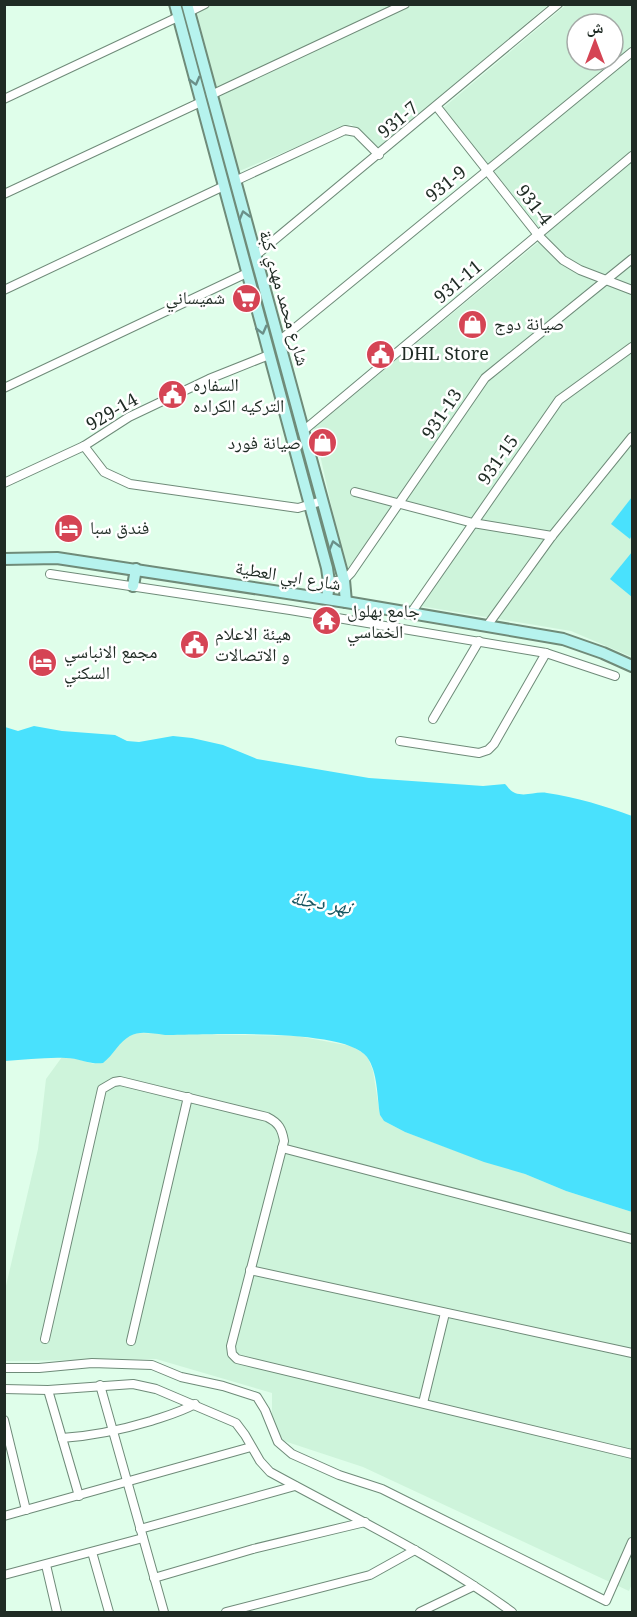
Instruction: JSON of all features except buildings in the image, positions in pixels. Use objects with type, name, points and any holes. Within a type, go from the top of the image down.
[{"type":"street","name":"شارع محمد مهدي كبة","points":[[175,4],[329,582],[327,599]]},
{"type":"street","points":[[188,8],[205,4]]},
{"type":"street","points":[[211,95],[405,4]]},
{"type":"street","name":"931-7","points":[[255,256],[437,107],[558,4]]},
{"type":"street","name":"شارع محمد مهدي كبة","points":[[188,8],[344,580],[346,602]]},
{"type":"street","points":[[4,99],[178,17]]},
{"type":"street","points":[[186,48],[197,44]]},
{"type":"street","name":"931-9","points":[[279,341],[633,52]]},
{"type":"street","points":[[4,194],[201,102]]},
{"type":"street","name":"931-4","points":[[437,107],[538,235],[570,266],[633,290]]},
{"type":"street","points":[[235,181],[345,129],[356,132],[379,155]]},
{"type":"street","name":"931-11","points":[[303,430],[633,156]]},
{"type":"street","points":[[4,290],[224,186]]},
{"type":"street","name":"931-13","points":[[344,580],[485,378],[633,259]]},
{"type":"street","points":[[4,388],[247,273]]},
{"type":"street","points":[[253,297],[266,297]]},
{"type":"street","name":"931-15","points":[[411,613],[559,400],[633,347]]},
{"type":"street","name":"929-14","points":[[4,483],[84,446],[129,417],[209,379],[269,355]]},
{"type":"street","points":[[487,626],[552,536],[633,437]]},
{"type":"street","points":[[84,446],[104,472],[130,484],[297,508],[322,501]]},
{"type":"street","points":[[355,492],[473,523],[552,536]]},
{"type":"street","name":"شارع ابي العطية","points":[[4,559],[57,558],[411,613],[563,639],[633,666]]},
{"type":"street","points":[[133,586],[136,569]]},
{"type":"street","points":[[50,574],[546,653],[615,676]]},
{"type":"street","points":[[329,582],[344,580]]},
{"type":"street","points":[[433,719],[478,641]]},
{"type":"street","points":[[400,741],[479,753],[488,750],[494,744],[546,653]]},
{"type":"street","points":[[45,1339],[102,1089],[120,1081],[267,1117],[276,1121],[282,1130],[284,1141],[231,1346],[232,1354],[237,1359],[633,1454]]},
{"type":"street","points":[[131,1341],[188,1097]]},
{"type":"street","points":[[282,1148],[633,1239]]},
{"type":"street","points":[[250,1270],[633,1353]]},
{"type":"street","points":[[423,1403],[445,1313]]},
{"type":"street","points":[[4,1368],[39,1368],[92,1363],[152,1365],[181,1377],[223,1386],[257,1397],[278,1442],[292,1454],[339,1475],[382,1489],[606,1601],[633,1542]]},
{"type":"street","points":[[4,1389],[133,1384],[195,1404],[236,1423],[260,1461],[270,1472],[415,1550],[512,1612]]},
{"type":"street","points":[[100,1385],[164,1612]]},
{"type":"street","points":[[48,1389],[79,1496]]},
{"type":"street","points":[[62,1437],[97,1436],[176,1413],[195,1404]]},
{"type":"street","points":[[4,1420],[26,1510]]},
{"type":"street","points":[[4,1516],[251,1448]]},
{"type":"street","points":[[140,1529],[296,1486]]},
{"type":"street","points":[[154,1578],[365,1522]]},
{"type":"street","points":[[4,1575],[143,1538]]},
{"type":"street","points":[[226,1612],[370,1575],[415,1550]]},
{"type":"street","points":[[92,1552],[109,1612]]},
{"type":"street","points":[[46,1565],[57,1612]]},
{"type":"street","points":[[420,1612],[474,1586]]},
{"type":"shaded area","points":[[195,5],[548,5],[379,148],[351,124],[237,172]]},
{"type":"shaded area","points":[[566,5],[632,5],[632,657],[571,631],[420,606],[478,519],[398,499],[346,571],[314,428],[546,236],[443,108]]},
{"type":"shaded area","points":[[133,1033],[297,1036],[351,1046],[368,1058],[373,1071],[380,1115],[384,1121],[405,1132],[459,1152],[632,1212],[632,1584],[629,1591],[363,1467],[272,1437],[272,1393],[156,1359],[5,1361],[5,1290],[38,1149],[46,1079],[62,1057],[94,1064]]},
{"type":"water","points":[[632,497],[632,535],[630,539],[611,524]]},
{"type":"water","points":[[632,552],[632,597],[610,579]]},
{"type":"water","name":"نهر دجلة","points":[[34,726],[62,731],[115,735],[127,741],[139,742],[173,736],[192,738],[223,745],[257,759],[369,778],[483,786],[505,784],[515,793],[558,795],[590,802],[632,816],[632,1212],[484,1162],[405,1132],[384,1121],[380,1115],[377,1085],[371,1063],[354,1047],[332,1041],[272,1035],[138,1033],[127,1038],[103,1063],[71,1058],[5,1061],[5,727],[18,731]]},
{"type":"place","name":"شميساني","points":[[246,298]]},
{"type":"place","name":"صيانة دوج","points":[[473,324]]},
{"type":"place","name":"DHL Store","points":[[380,354]]},
{"type":"place","name":"السفاره التركيه الكراده","points":[[172,395]]},
{"type":"place","name":"صيانة فورد","points":[[322,443]]},
{"type":"place","name":"فندق سبا","points":[[69,528]]},
{"type":"place","name":"جامع بهلول الخماسي","points":[[326,621]]},
{"type":"place","name":"هيئة الاعلام و الاتصالات","points":[[194,644]]},
{"type":"place","name":"مجمع الانباسي السكني","points":[[43,662]]}]
